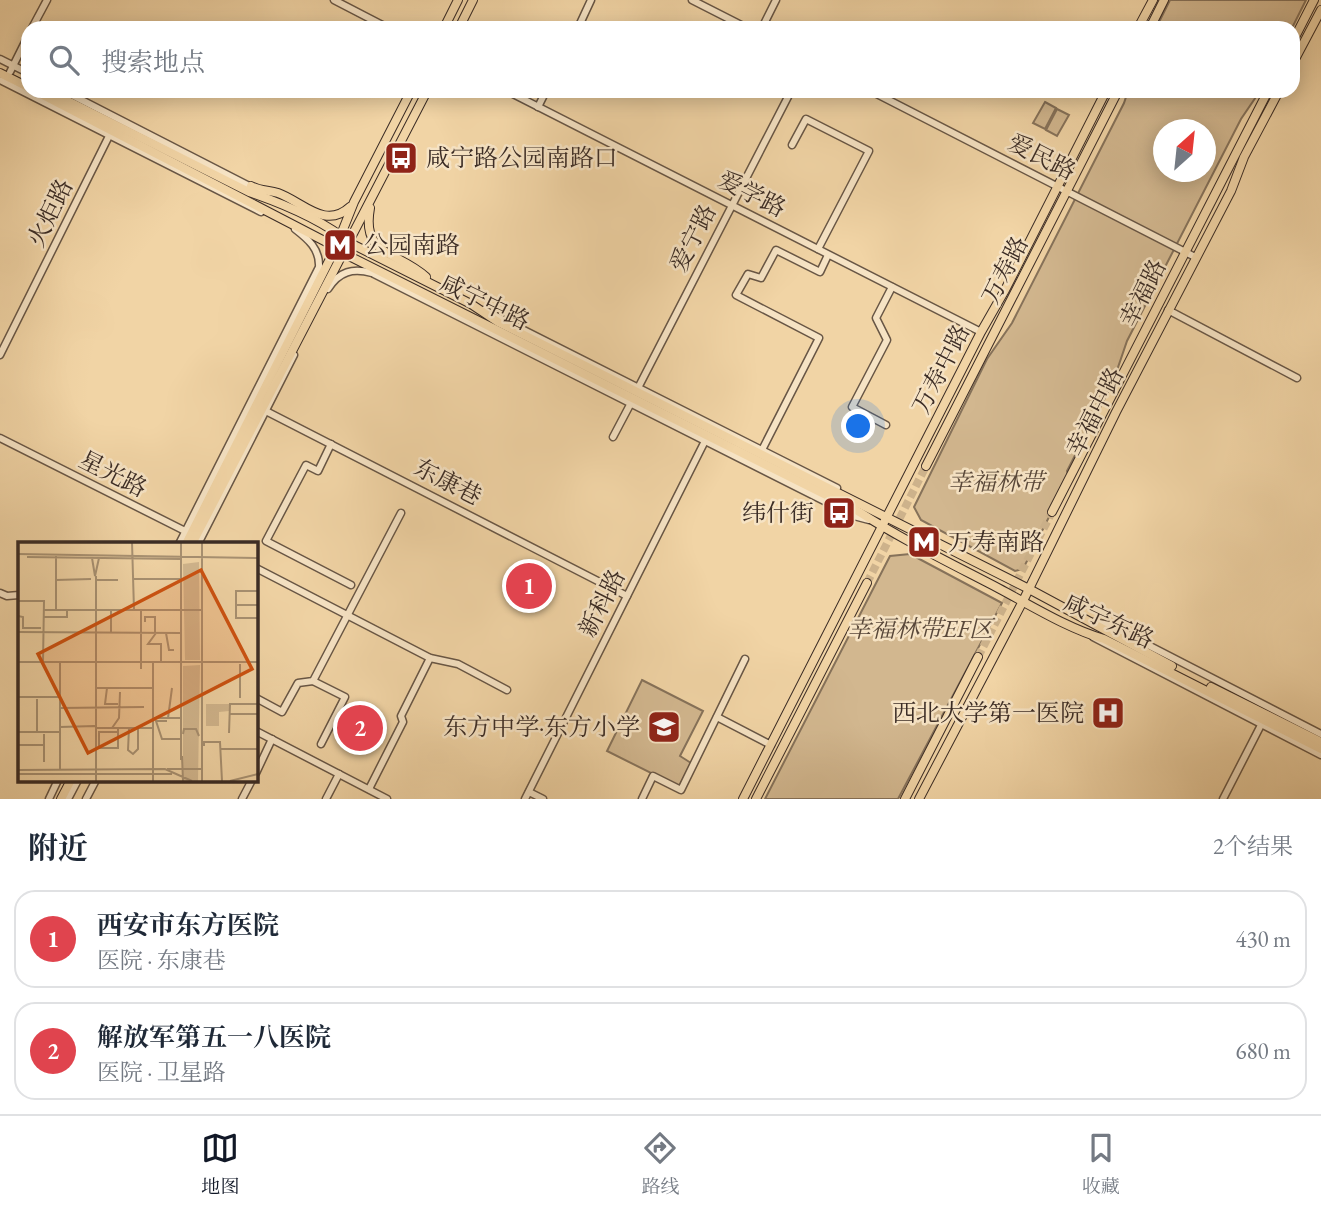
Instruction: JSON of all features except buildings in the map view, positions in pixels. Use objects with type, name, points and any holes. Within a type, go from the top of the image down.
[{"type":"main road","points":[[447,21],[458,0]]},
{"type":"main road","points":[[462,21],[472,0]]},
{"type":"main road","points":[[1142,21],[1153,0]]},
{"type":"main road","points":[[1154,21],[1164,0]]},
{"type":"main road","points":[[1300,27],[1314,0]]},
{"type":"main road","points":[[1300,50],[1321,10]]},
{"type":"main road","points":[[0,67],[21,81]]},
{"type":"main road","name":"咸宁中路","points":[[49,98],[367,265],[635,395]]},
{"type":"main road","name":"咸宁中路","points":[[59,98],[112,130],[269,199],[340,234],[350,243],[471,304],[498,322],[844,504],[882,527]]},
{"type":"main road","points":[[194,538],[339,250],[340,234],[354,202],[407,98]]},
{"type":"main road","points":[[339,250],[350,243],[423,98]]},
{"type":"main road","name":"万寿中路","points":[[887,517],[1103,98]]},
{"type":"main road","name":"万寿路","points":[[926,466],[1114,98]]},
{"type":"main road","name":"幸福路","points":[[1052,512],[1264,98]]},
{"type":"main road","name":"幸福中路","points":[[919,799],[1023,601],[1168,310],[1231,191],[1244,157],[1275,98]]},
{"type":"main road","points":[[251,186],[262,191],[277,192],[326,217],[345,212],[354,202]]},
{"type":"main road","points":[[372,199],[368,226],[373,243],[415,268],[436,286]]},
{"type":"main road","points":[[1026,248],[1058,208]]},
{"type":"main road","name":"咸宁中路","points":[[709,433],[887,517]]},
{"type":"main road","points":[[743,799],[887,517]]},
{"type":"main road","name":"咸宁东路","points":[[887,517],[1321,742]]},
{"type":"main road","name":"咸宁东路","points":[[882,527],[1088,634],[1115,644],[1321,749]]},
{"type":"main road","points":[[756,799],[867,583]]},
{"type":"main road","points":[[905,799],[978,657]]},
{"type":"main road","points":[[749,799],[759,768]]},
{"type":"main road","points":[[56,799],[64,782]]},
{"type":"main road","points":[[61,799],[70,782]]},
{"type":"street","points":[[36,21],[47,0]]},
{"type":"street","points":[[334,0],[374,21]]},
{"type":"street","points":[[582,21],[592,0]]},
{"type":"street","points":[[692,0],[733,21]]},
{"type":"street","points":[[766,21],[776,0]]},
{"type":"street","points":[[0,59],[7,70],[21,47]]},
{"type":"street","points":[[0,80],[21,89]]},
{"type":"street","points":[[40,98],[112,130]]},
{"type":"street","points":[[78,98],[251,186],[269,199]]},
{"type":"street","name":"爱学路","points":[[521,98],[981,332]]},
{"type":"street","points":[[538,107],[542,98]]},
{"type":"street","name":"爱宁路","points":[[613,437],[787,98]]},
{"type":"street","name":"爱民路","points":[[885,98],[1195,257]]},
{"type":"street","points":[[792,145],[806,119],[869,151],[818,249]]},
{"type":"street","name":"火炬路","points":[[1,352],[112,130]]},
{"type":"street","points":[[258,407],[319,267],[319,257],[314,246],[285,222]]},
{"type":"street","points":[[762,450],[819,338],[736,295],[748,274],[761,278],[776,250],[820,272],[828,255]]},
{"type":"street","points":[[367,265],[374,274]]},
{"type":"street","points":[[258,407],[334,280],[349,271],[374,274],[635,395]]},
{"type":"street","points":[[886,425],[852,407],[887,340],[876,318],[892,287]]},
{"type":"street","points":[[1168,310],[1297,378]]},
{"type":"street","name":"东康巷","points":[[258,407],[627,596]]},
{"type":"street","points":[[709,433],[762,450],[878,509],[887,517]]},
{"type":"street","name":"新科路","points":[[525,799],[709,433]]},
{"type":"street","name":"星光路","points":[[0,438],[194,538]]},
{"type":"street","points":[[331,444],[318,471],[306,465],[266,541],[351,585]]},
{"type":"street","points":[[313,681],[401,513]]},
{"type":"street","points":[[257,569],[430,658],[458,664],[507,690]]},
{"type":"street","points":[[0,593],[7,596],[18,595]]},
{"type":"street","points":[[1093,622],[1109,625],[1321,734]]},
{"type":"street","points":[[1088,634],[1321,755]]},
{"type":"street","points":[[369,789],[430,658]]},
{"type":"street","points":[[642,799],[653,776],[681,790],[745,659]]},
{"type":"street","points":[[257,699],[282,712],[298,683],[313,681],[345,697],[321,744]]},
{"type":"street","points":[[717,717],[771,745]]},
{"type":"street","points":[[1223,799],[1261,725]]},
{"type":"street","points":[[257,732],[387,799]]},
{"type":"street","points":[[258,764],[272,740]]},
{"type":"street","points":[[326,799],[339,774]]},
{"type":"street","points":[[49,799],[57,782]]},
{"type":"street","points":[[68,799],[77,782]]},
{"type":"street","points":[[86,799],[95,782]]},
{"type":"street","points":[[242,799],[251,782]]},
{"type":"street","points":[[529,792],[543,799]]},
{"type":"green space","points":[[1170,0],[1306,0],[1296,21],[1160,21]]},
{"type":"green space","name":"幸福林带","points":[[1126,98],[1255,98],[1241,119],[1216,168],[1216,119],[1153,119],[1153,182],[1209,182],[1127,341],[1114,379],[1067,471],[1069,477],[1023,569],[1015,571],[921,520],[914,507],[987,359],[1012,323]]},
{"type":"green space","points":[[1045,102],[1056,108],[1045,129],[1033,123]]},
{"type":"green space","points":[[1057,109],[1069,115],[1057,136],[1046,130]]},
{"type":"green space","name":"幸福林带","points":[[910,554],[1002,603],[898,799],[765,799],[890,556]]},
{"type":"green space","points":[[642,680],[703,711],[680,756],[691,763],[679,787],[607,751]]},
{"type":"tunnel","points":[[867,583],[926,466]]},
{"type":"tunnel","points":[[978,657],[1052,512]]},
{"type":"place","name":"咸宁路公园南路口","points":[[401,158]]},
{"type":"place","name":"公园南路","points":[[340,245]]},
{"type":"place","name":"纬什街","points":[[839,513]]},
{"type":"place","name":"万寿南路","points":[[924,542]]},
{"type":"place","name":"西安市东方医院","points":[[529,586]]},
{"type":"place","name":"西北大学第一医院","points":[[1108,713]]},
{"type":"place","name":"东方中学·东方小学","points":[[664,727]]},
{"type":"place","name":"解放军第五一八医院","points":[[360,728]]},
{"type":"park label","name":"幸福林带EF区","points":[[920,629]]}]
